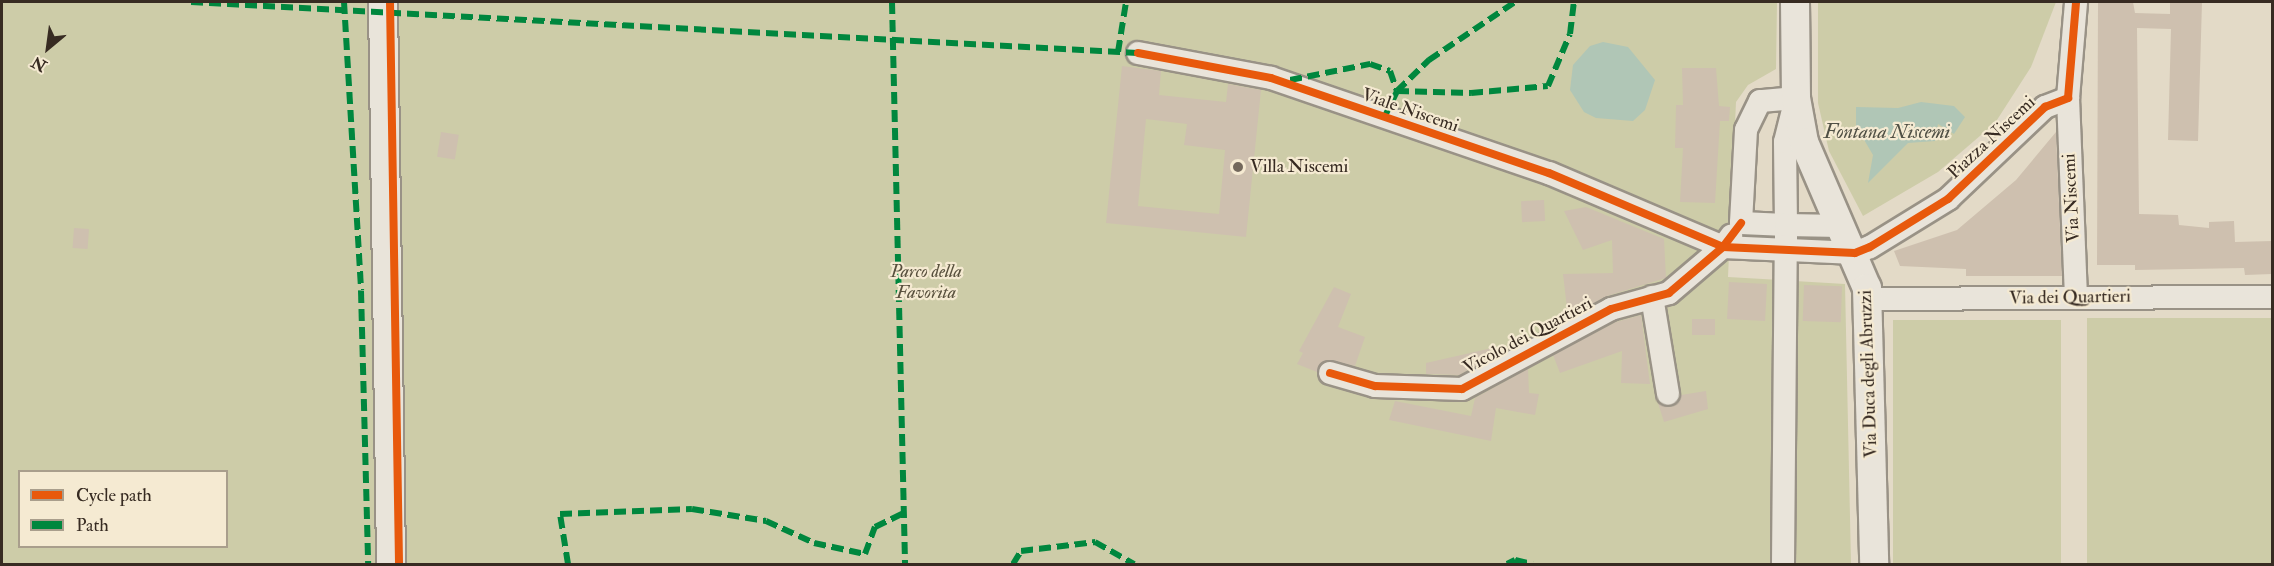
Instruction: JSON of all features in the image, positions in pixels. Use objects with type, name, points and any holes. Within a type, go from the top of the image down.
[{"type":"street","points":[[383,2],[391,564]]},
{"type":"street","name":"Via Duca degli Abruzzi","points":[[1795,2],[1796,98],[1808,154],[1855,253],[1868,299],[1874,564]]},
{"type":"street","points":[[2068,98],[2076,2]]},
{"type":"street","name":"Viale Niscemi","points":[[1138,53],[1271,78],[1549,173],[1723,247]]},
{"type":"street","points":[[1783,564],[1786,250],[1786,225],[1785,142],[1796,98],[1760,101],[1746,130],[1741,223],[1786,225],[1841,226]]},
{"type":"street","name":"Piazza Niscemi","points":[[1855,253],[1948,199],[2045,107],[2068,98]]},
{"type":"street","name":"Via Niscemi","points":[[2068,98],[2076,298]]},
{"type":"street","name":"Vicolo dei Quartieri","points":[[1330,373],[1375,386],[1462,389],[1611,309],[1669,293],[1723,247],[1741,223]]},
{"type":"street","points":[[1723,247],[1855,253]]},
{"type":"street","points":[[1652,297],[1668,394]]},
{"type":"street","name":"Via dei Quartieri","points":[[1868,299],[2272,297]]},
{"type":"green space","name":"Parco della Favorita","points":[[2,2],[1777,2],[1776,69],[1748,85],[1736,102],[1728,277],[1845,284],[1851,564],[2,564]]},
{"type":"green space","points":[[1818,2],[2056,2],[2031,67],[1995,123],[1938,172],[1863,216],[1829,151],[1818,103]]},
{"type":"green space","points":[[2087,318],[2272,318],[2272,564],[2087,564]]},
{"type":"green space","points":[[1893,320],[2061,320],[2061,564],[1893,564]]},
{"type":"water","points":[[1603,42],[1628,47],[1655,80],[1645,110],[1633,121],[1596,118],[1584,112],[1570,90],[1573,65],[1590,46]]},
{"type":"water","name":"Fontana Niscemi","points":[[1921,102],[1954,106],[1965,117],[1954,134],[1938,124],[1935,141],[1908,143],[1868,183],[1873,155],[1856,126],[1856,107],[1898,108]]},
{"type":"building","points":[[2098,2],[2133,2],[2135,13],[2170,14],[2170,2],[2202,2],[2198,141],[2168,140],[2171,29],[2137,28],[2139,214],[2178,215],[2179,225],[2209,228],[2209,222],[2234,221],[2235,242],[2272,241],[2272,274],[2245,275],[2244,268],[2135,270],[2135,265],[2097,265]]},
{"type":"building","name":"Villa Niscemi","points":[[1122,66],[1161,71],[1159,95],[1226,102],[1228,84],[1261,90],[1246,237],[1106,223]],"holes":[[[1146,119],[1187,124],[1184,145],[1225,150],[1219,214],[1138,206]]]},
{"type":"building","points":[[1682,68],[1716,68],[1719,106],[1730,107],[1729,121],[1720,121],[1715,203],[1680,202],[1683,148],[1675,148],[1676,105],[1683,105]]},
{"type":"building","points":[[441,132],[459,135],[455,160],[437,157]]},
{"type":"building","points":[[2056,132],[2062,276],[1966,276],[1966,269],[1900,266],[1894,251],[1957,230],[2016,180]]},
{"type":"building","points":[[1544,200],[1545,221],[1522,222],[1521,201]]},
{"type":"building","points":[[1586,207],[1664,239],[1666,278],[1607,296],[1568,317],[1563,274],[1613,273],[1612,240],[1583,250],[1564,211]]},
{"type":"building","points":[[74,228],[89,229],[88,249],[73,248]]},
{"type":"building","points":[[1729,282],[1767,284],[1765,321],[1727,319]]},
{"type":"building","points":[[1804,285],[1842,286],[1841,322],[1803,321]]},
{"type":"building","points":[[1334,287],[1351,294],[1338,327],[1365,337],[1355,366],[1327,360],[1317,372],[1297,364],[1303,353],[1299,351]]},
{"type":"building","points":[[1641,315],[1650,384],[1621,383],[1622,351],[1560,373],[1553,355],[1616,322]]},
{"type":"building","points":[[1692,319],[1715,319],[1715,335],[1692,335]]},
{"type":"building","points":[[1492,348],[1495,356],[1459,375],[1426,374],[1426,363]]},
{"type":"building","points":[[1528,369],[1529,393],[1539,394],[1535,415],[1496,408],[1491,441],[1389,420],[1395,401],[1471,416],[1475,398]]},
{"type":"building","points":[[1706,391],[1708,409],[1664,422],[1658,403],[1671,407],[1681,395]]},
{"type":"marked path","points":[[191,2],[1138,53]]},
{"type":"marked path","points":[[344,2],[361,291],[368,564]]},
{"type":"marked path","points":[[892,2],[905,564]]},
{"type":"marked path","points":[[1118,52],[1126,2]]},
{"type":"marked path","points":[[1290,80],[1370,64],[1390,71],[1397,91],[1429,60],[1515,2]]},
{"type":"marked path","points":[[1384,118],[1397,91],[1471,93],[1548,86],[1570,34],[1574,2]]},
{"type":"marked path","points":[[568,564],[560,514],[692,509],[766,521],[814,543],[865,554],[875,527],[904,513]]},
{"type":"marked path","points":[[1013,564],[1021,551],[1095,542],[1134,564]]},
{"type":"marked path","points":[[1507,564],[1515,560],[1533,564]]},
{"type":"cycle path","points":[[390,2],[399,564]]},
{"type":"cycle path","points":[[1330,373],[1375,386],[1462,389],[1611,309],[1669,293],[1723,247],[1855,253],[1870,247],[1948,199],[2045,107],[2068,98],[2076,2]]},
{"type":"cycle path","points":[[1138,53],[1271,78],[1549,173],[1723,247],[1741,223]]},
{"type":"place","name":"Villa Niscemi","points":[[1238,167]]}]
